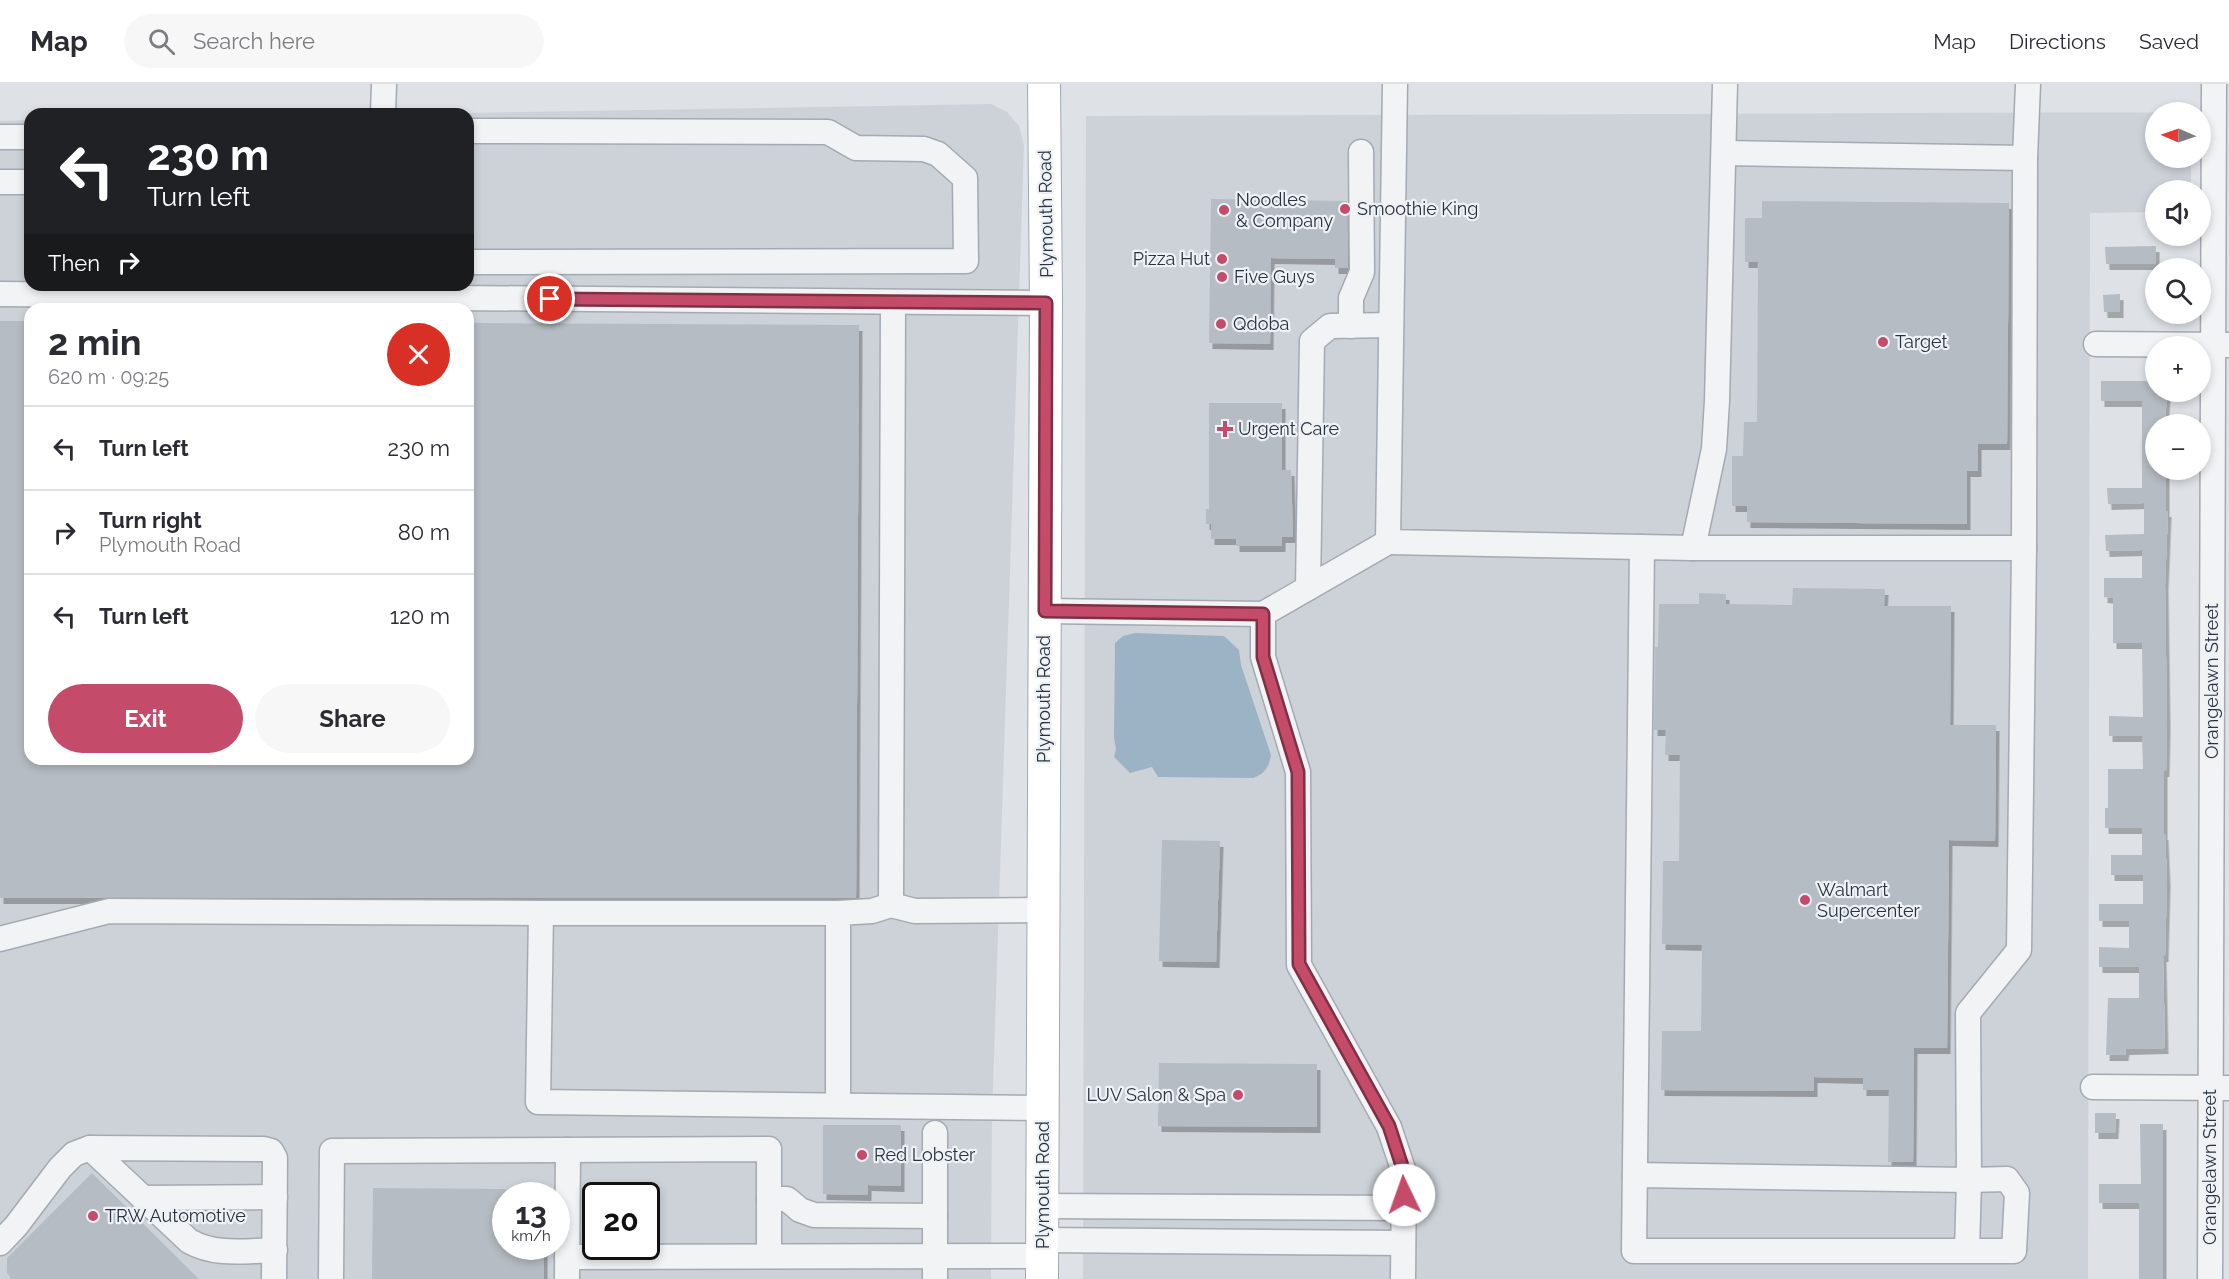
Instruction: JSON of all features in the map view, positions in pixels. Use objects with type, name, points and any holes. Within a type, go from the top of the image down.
[{"type":"main road","name":"Plymouth Road","points":[[1042,1258],[1046,303],[1044,84]]},
{"type":"street","points":[[383,108],[384,84]]},
{"type":"street","points":[[1388,542],[1395,84]]},
{"type":"street","points":[[1693,548],[1714,449],[1725,84]]},
{"type":"street","points":[[1966,1251],[1969,1180],[1968,1013],[2019,950],[2024,548],[2025,158],[2028,84]]},
{"type":"street","name":"Orangelawn Street","points":[[2210,1279],[2220,1088],[2221,221],[2214,84]]},
{"type":"street","points":[[474,131],[828,132],[856,148],[924,149],[938,154],[965,178],[966,261],[474,262]]},
{"type":"street","points":[[0,137],[24,137]]},
{"type":"street","points":[[1351,326],[1351,298],[1362,272],[1361,152]]},
{"type":"street","points":[[1724,153],[2025,158]]},
{"type":"street","points":[[0,182],[24,182]]},
{"type":"street","points":[[0,294],[1046,303]]},
{"type":"street","points":[[891,905],[892,302]]},
{"type":"street","points":[[1308,588],[1312,341],[1330,326],[1391,326]]},
{"type":"street","points":[[2096,344],[2221,345]]},
{"type":"street","points":[[1045,611],[1263,614],[1388,542],[1693,548],[2024,548]]},
{"type":"street","points":[[1635,1175],[2007,1179],[2017,1193],[2014,1251],[1634,1251],[1642,547]]},
{"type":"street","points":[[1263,614],[1263,657],[1298,772],[1299,964],[1389,1126],[1404,1172],[1403,1279]]},
{"type":"street","points":[[0,939],[109,910],[838,913],[872,911],[891,905],[915,911],[1044,910]]},
{"type":"street","points":[[541,913],[538,1102],[1043,1108]]},
{"type":"street","points":[[838,913],[838,1104]]},
{"type":"street","points":[[2093,1087],[2220,1088]]},
{"type":"street","points":[[935,1133],[935,1267]]},
{"type":"street","points":[[90,1148],[189,1241],[202,1249],[216,1251],[275,1250]]},
{"type":"street","points":[[0,1243],[16,1226],[60,1168],[74,1154],[90,1148],[264,1149],[271,1151],[275,1158],[274,1279]]},
{"type":"street","points":[[332,1279],[332,1151],[769,1149],[769,1256]]},
{"type":"street","points":[[568,1150],[567,1268],[769,1256],[935,1267],[1042,1258],[1403,1243]]},
{"type":"street","points":[[143,1198],[276,1197]]},
{"type":"street","points":[[769,1199],[787,1199],[800,1210],[814,1215],[935,1216]]},
{"type":"street","points":[[1042,1206],[1404,1208]]},
{"type":"shaded area","points":[[991,104],[1007,112],[1019,126],[1024,145],[992,1117],[991,1279],[0,1279],[0,121],[24,120],[24,291],[474,291],[474,113]]},
{"type":"shaded area","points":[[2145,112],[2145,168],[2191,168],[2191,180],[2145,180],[2145,212],[2090,213],[2088,1279],[1083,1279],[1086,116]]},
{"type":"water","points":[[1135,633],[1224,636],[1239,650],[1241,665],[1271,755],[1269,764],[1260,775],[1253,778],[1158,777],[1152,767],[1130,773],[1114,757],[1116,749],[1114,738],[1115,643],[1123,636]]},
{"type":"building","points":[[1211,199],[1347,201],[1348,268],[1335,268],[1335,259],[1271,258],[1270,344],[1209,343]]},
{"type":"building","name":"Target","points":[[1762,201],[2009,203],[2007,444],[1978,444],[1978,471],[1967,471],[1967,524],[1747,522],[1747,506],[1732,506],[1732,456],[1743,456],[1744,422],[1757,422],[1758,262],[1745,262],[1745,218],[1762,218]]},
{"type":"building","points":[[2156,246],[2156,258],[2145,258],[2145,264],[2106,264],[2105,247]]},
{"type":"building","points":[[2120,294],[2120,312],[2104,312],[2103,295]]},
{"type":"building","points":[[0,321],[24,321],[24,765],[474,765],[474,323],[859,325],[856,898],[0,898]]},
{"type":"building","points":[[2101,381],[2145,381],[2145,402],[2166,402],[2166,414],[2145,414],[2145,480],[2166,480],[2166,511],[2168,511],[2165,585],[2167,725],[2164,834],[2167,881],[2165,956],[2163,956],[2165,1048],[2126,1049],[2125,1055],[2106,1055],[2108,998],[2139,998],[2139,967],[2099,967],[2099,947],[2129,948],[2129,921],[2099,921],[2099,904],[2143,904],[2143,875],[2111,875],[2111,855],[2142,855],[2142,828],[2105,828],[2105,808],[2108,808],[2108,769],[2143,769],[2142,736],[2109,736],[2109,716],[2143,717],[2142,643],[2113,643],[2113,598],[2104,597],[2104,578],[2142,578],[2142,550],[2106,551],[2105,535],[2144,534],[2144,503],[2108,504],[2107,488],[2142,488],[2142,401],[2101,401]]},
{"type":"building","points":[[1209,403],[1282,403],[1282,470],[1291,470],[1293,537],[1282,537],[1282,546],[1236,546],[1236,539],[1211,539],[1211,524],[1206,524],[1206,509],[1209,509]]},
{"type":"building","name":"Walmart Supercenter","points":[[1793,588],[1885,589],[1884,606],[1951,606],[1950,725],[1996,725],[1995,841],[1949,840],[1947,1048],[1914,1048],[1913,1162],[1888,1162],[1889,1090],[1863,1090],[1863,1078],[1814,1077],[1814,1091],[1661,1090],[1662,1031],[1701,1031],[1702,945],[1662,944],[1663,861],[1679,861],[1680,755],[1665,755],[1666,730],[1654,730],[1655,647],[1658,647],[1659,604],[1699,604],[1699,593],[1726,594],[1726,604],[1792,605]]},
{"type":"building","points":[[1162,840],[1220,841],[1216,962],[1159,961]]},
{"type":"building","name":"LUV Salon & Spa","points":[[1159,1063],[1317,1064],[1317,1127],[1158,1126]]},
{"type":"building","points":[[2095,1113],[2116,1113],[2115,1133],[2095,1133]]},
{"type":"building","points":[[2140,1124],[2163,1124],[2163,1279],[2139,1279],[2139,1203],[2099,1203],[2099,1184],[2141,1184]]},
{"type":"building","name":"Red Lobster","points":[[823,1125],[901,1125],[901,1186],[868,1185],[868,1195],[823,1194]]},
{"type":"building","name":"TRW Automotive","points":[[92,1173],[199,1279],[12,1279],[7,1273],[7,1258]]},
{"type":"building","points":[[373,1188],[492,1189],[492,1260],[544,1260],[544,1279],[372,1279]]},
{"type":"place","name":"Smoothie King","points":[[1345,209]]},
{"type":"place","name":"Noodles & Company","points":[[1224,210]]},
{"type":"place","name":"Pizza Hut","points":[[1222,259]]},
{"type":"place","name":"Five Guys","points":[[1222,277]]},
{"type":"place","name":"Qdoba","points":[[1221,324]]},
{"type":"place","name":"Target","points":[[1883,342]]},
{"type":"place","name":"Urgent Care","points":[[1225,429]]},
{"type":"place","name":"Walmart Supercenter","points":[[1805,900]]},
{"type":"place","name":"LUV Salon & Spa","points":[[1238,1095]]},
{"type":"place","name":"Red Lobster","points":[[862,1155]]},
{"type":"place","name":"TRW Automotive","points":[[93,1216]]},
{"type":"route","points":[[550,299],[1046,303],[1045,611],[1263,614],[1263,657],[1298,772],[1299,964],[1389,1126],[1404,1172],[1404,1195]]}]
